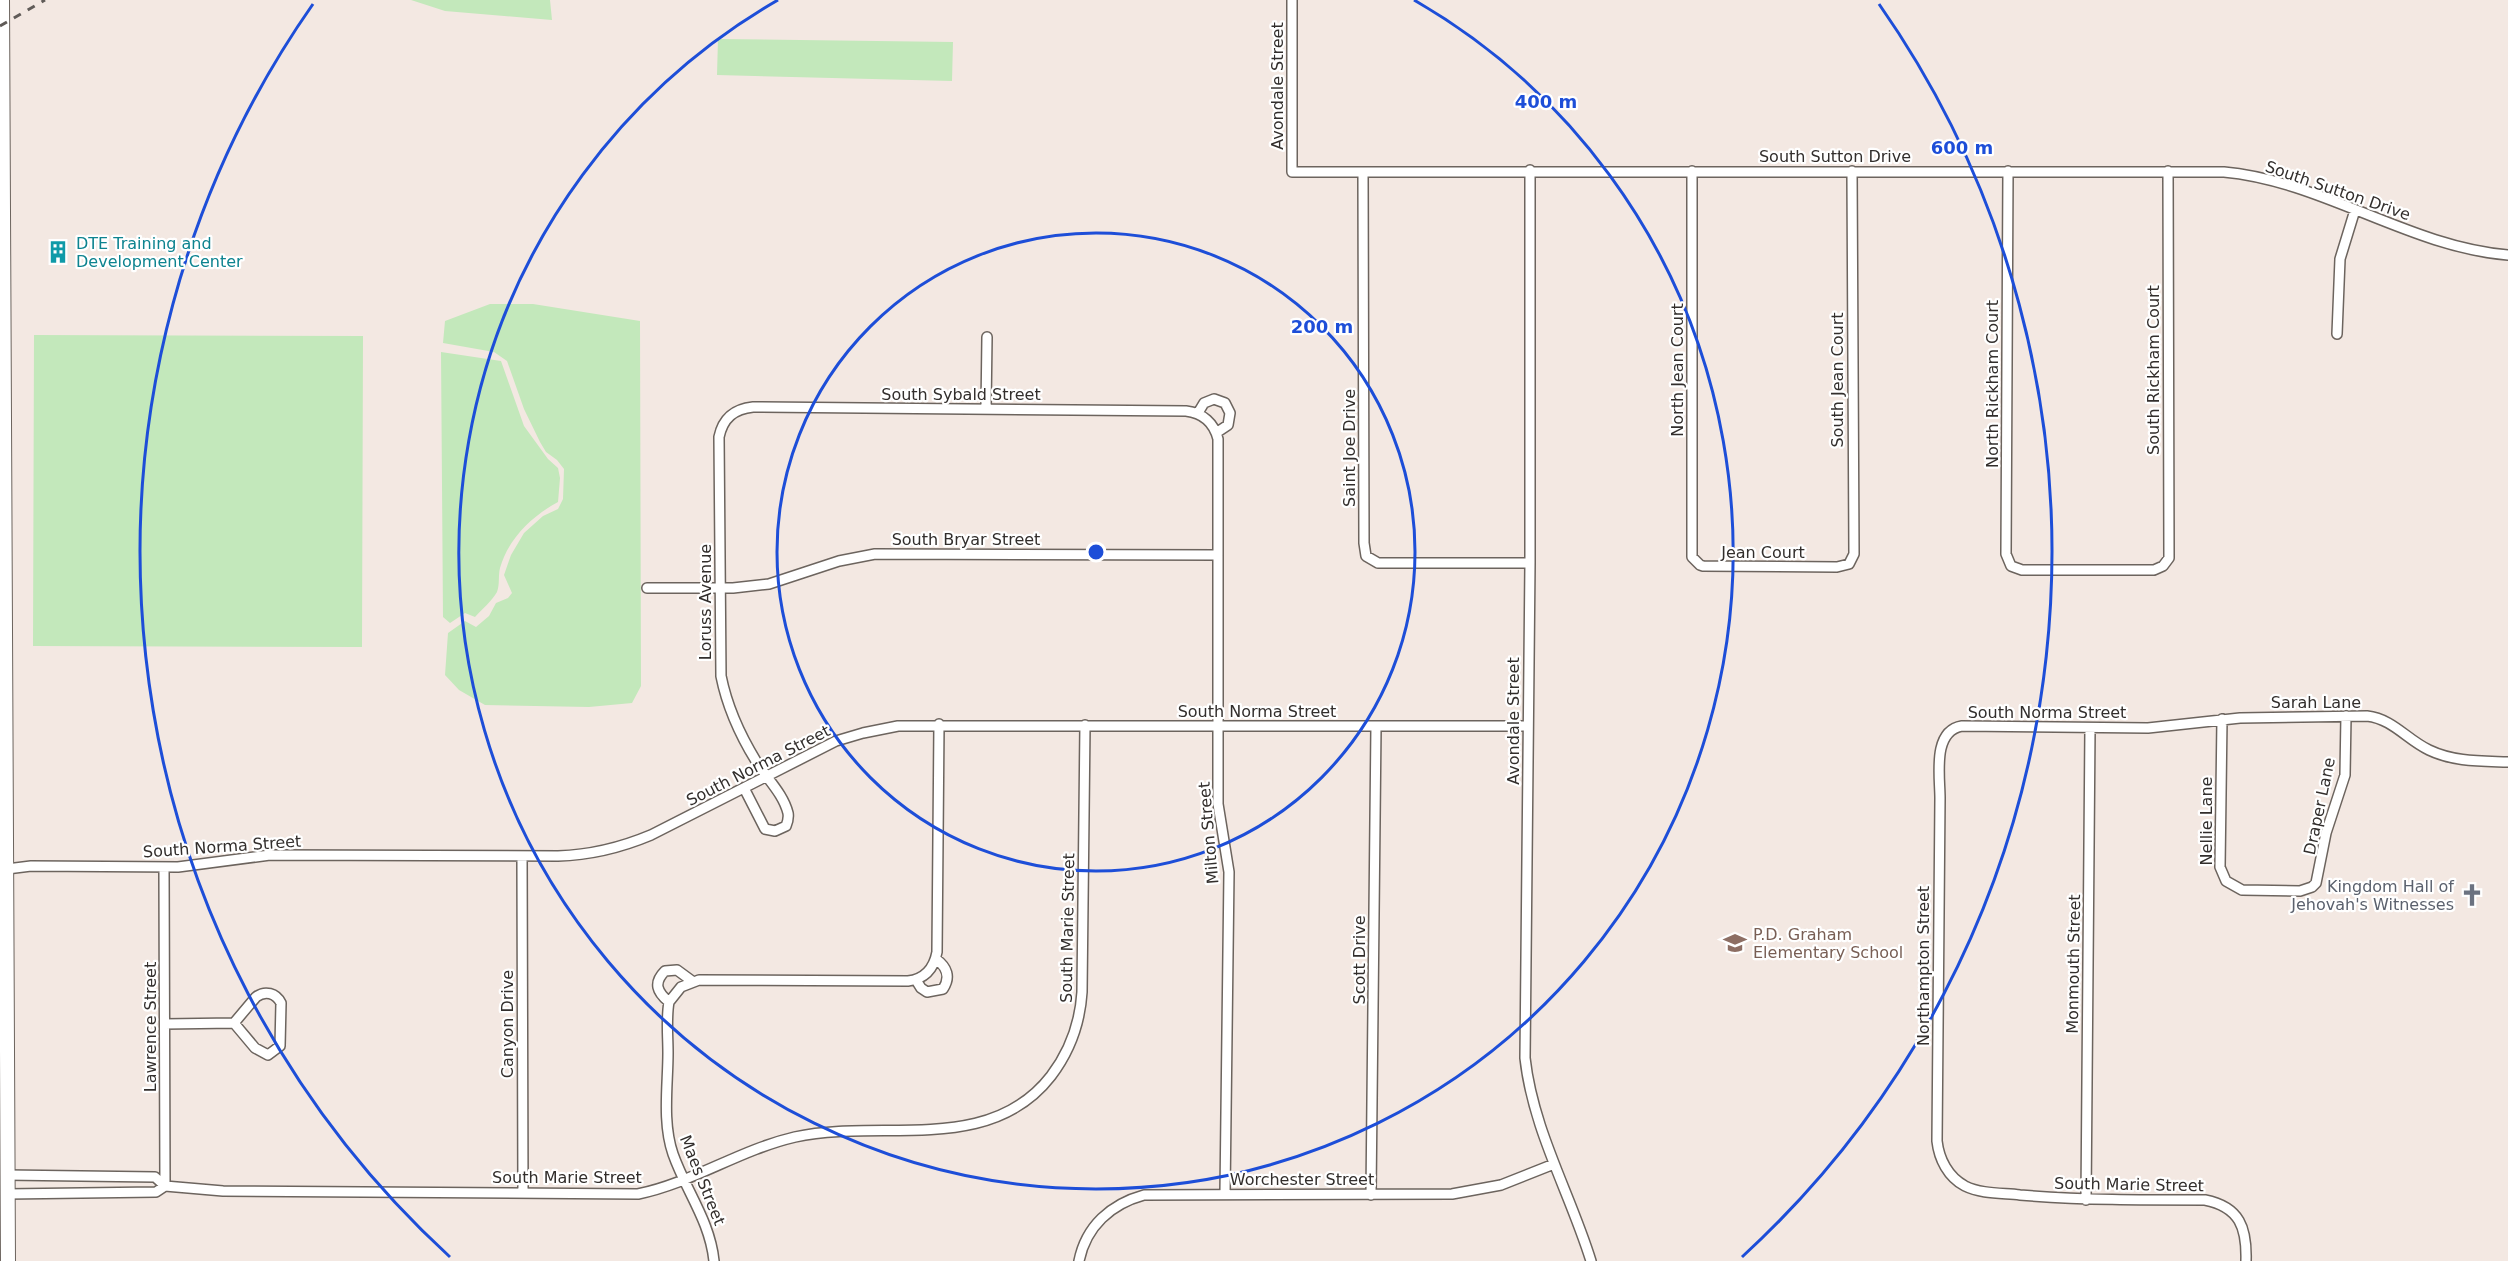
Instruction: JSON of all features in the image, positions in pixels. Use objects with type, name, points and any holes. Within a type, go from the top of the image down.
[{"type":"main road","points":[[2,0],[2,639],[7,869],[4,965],[8,1261]]},
{"type":"street","name":"Avondale Street","points":[[1292,0],[1292,172]]},
{"type":"street","name":"Avondale Street","points":[[1530,170],[1530,563],[1525,1058],[1533,1103],[1591,1261]]},
{"type":"street","name":"North Jean Court","points":[[1692,171],[1692,557],[1700,565]]},
{"type":"street","name":"South Jean Court","points":[[1827,567],[1849,564],[1854,554],[1852,171]]},
{"type":"street","name":"North Rickham Court","points":[[2008,171],[2006,554],[2008,561],[2017,569],[2154,570],[2163,566]]},
{"type":"street","name":"South Sutton Drive","points":[[1292,172],[2168,171],[2244,174],[2281,183],[2441,242],[2474,251],[2508,255]]},
{"type":"street","name":"South Rickham Court","points":[[2163,566],[2169,552],[2168,171]]},
{"type":"street","name":"Saint Joe Drive","points":[[1363,172],[1364,543],[1366,556],[1378,563],[1530,563]]},
{"type":"street","points":[[2337,334],[2340,259],[2355,210]]},
{"type":"street","points":[[986,408],[987,337]]},
{"type":"street","name":"Milton Street","points":[[1198,413],[1204,403],[1214,399],[1226,403],[1230,413],[1227,425],[1216,433],[1218,804],[1227,847],[1229,872],[1226,1194]]},
{"type":"street","name":"South Sybald Street","points":[[726,418],[737,411],[753,407],[986,408],[1198,413]]},
{"type":"street","points":[[1198,413],[1208,420],[1216,433]]},
{"type":"street","name":"Loruss Avenue","points":[[726,418],[719,437],[720,662],[725,695],[746,743],[787,811],[787,823],[781,830],[771,831],[763,827],[744,788]]},
{"type":"street","name":"South Bryar Street","points":[[647,588],[720,588],[769,584],[839,561],[875,554],[1218,555]]},
{"type":"street","name":"Jean Court","points":[[1700,565],[1827,567]]},
{"type":"street","name":"Draper Lane","points":[[2300,891],[2312,887],[2319,878],[2326,833],[2344,775],[2346,716]]},
{"type":"street","name":"Sarah Lane","points":[[2148,728],[2222,719],[2376,717],[2386,721],[2427,750],[2454,759],[2508,762]]},
{"type":"street","name":"Nellie Lane","points":[[2222,719],[2220,867],[2222,874],[2230,885],[2242,890],[2300,891]]},
{"type":"street","name":"South Norma Street","points":[[7,869],[31,866],[164,868],[270,855],[576,855],[622,846],[651,835],[836,741],[898,726],[939,724],[1528,726]]},
{"type":"street","name":"Maes Street","points":[[714,1261],[711,1239],[703,1215],[673,1152],[668,1130],[669,1002],[661,995],[657,986],[658,980],[665,971],[676,970],[685,974],[692,981],[916,980],[927,992],[943,989],[948,975],[936,959],[939,724]]},
{"type":"street","name":"South Marie Street","points":[[6,1175],[155,1177],[165,1185],[223,1191],[638,1194],[654,1191],[685,1179],[756,1148],[807,1134],[858,1129],[949,1129],[979,1124],[1017,1107],[1046,1082],[1070,1046],[1082,1002],[1085,725]]},
{"type":"street","name":"Scott Drive","points":[[1371,1194],[1376,726]]},
{"type":"street","name":"South Norma Street","points":[[1947,733],[1962,726],[2148,728]]},
{"type":"street","name":"Monmouth Street","points":[[2086,1200],[2090,728]]},
{"type":"street","name":"Northampton Street","points":[[1947,733],[1941,750],[1937,1141],[1941,1159],[1947,1169],[1958,1181],[1970,1188]]},
{"type":"street","name":"Canyon Drive","points":[[522,856],[523,1192]]},
{"type":"street","name":"Lawrence Street","points":[[164,868],[165,1185]]},
{"type":"street","points":[[916,980],[927,973],[936,959]]},
{"type":"street","points":[[669,1002],[676,991],[692,981]]},
{"type":"street","points":[[165,1024],[234,1023],[260,994],[273,994],[281,1003],[280,1046],[268,1055],[261,1053],[234,1023]]},
{"type":"street","name":"Worchester Street","points":[[1078,1261],[1095,1224],[1118,1205],[1144,1195],[1435,1195],[1469,1192],[1501,1185],[1554,1164]]},
{"type":"street","name":"South Marie Street","points":[[7,1194],[156,1192],[165,1185]]},
{"type":"street","name":"South Marie Street","points":[[1970,1188],[1989,1192],[2086,1200],[2205,1200],[2220,1204],[2234,1213],[2242,1225],[2246,1242],[2246,1261]]},
{"type":"green space","points":[[411,0],[550,0],[552,20],[445,11]]},
{"type":"green space","points":[[718,39],[953,42],[952,81],[717,75]]},
{"type":"green space","points":[[490,304],[533,304],[640,321],[641,686],[632,703],[589,707],[485,705],[459,690],[445,675],[448,633],[465,621],[476,627],[489,616],[496,603],[508,598],[512,593],[504,575],[511,555],[524,533],[543,516],[558,509],[563,499],[564,469],[546,452],[540,442],[524,409],[507,361],[494,352],[443,343],[445,321]]},
{"type":"green space","points":[[34,335],[363,336],[362,647],[33,646]]},
{"type":"green space","points":[[441,352],[501,361],[524,426],[548,459],[558,468],[560,478],[558,502],[530,521],[509,547],[500,568],[497,592],[490,602],[475,617],[465,613],[450,623],[443,617]]},
{"type":"railway","points":[[0,26],[45,0]]},
{"type":"place","name":"DTE Training and Development Center","points":[[58,252]]},
{"type":"place","name":"Kingdom Hall of Jehovah's Witnesses","points":[[2472,895]]},
{"type":"place","name":"P.D. Graham Elementary School","points":[[1735,943]]}]
